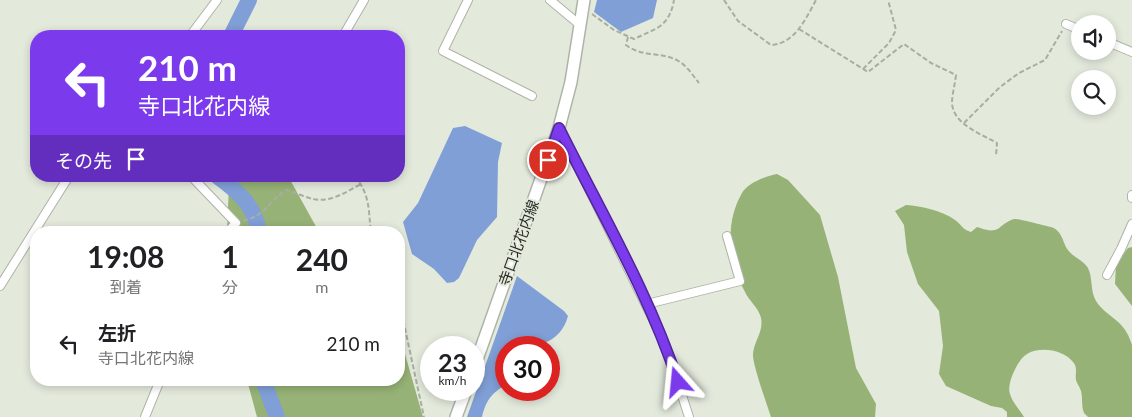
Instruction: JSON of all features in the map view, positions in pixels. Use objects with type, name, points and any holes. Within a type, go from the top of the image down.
[{"type":"main road","name":"寺口北花内線","points":[[485,337],[559,128],[570,82],[584,4]]},
{"type":"main road","points":[[456,417],[462,401]]},
{"type":"street","points":[[194,30],[217,0]]},
{"type":"street","points":[[346,30],[364,0]]},
{"type":"street","points":[[468,0],[443,51],[532,96]]},
{"type":"street","points":[[550,0],[580,25]]},
{"type":"street","points":[[1066,24],[1071,26]]},
{"type":"street","points":[[1116,45],[1132,52]]},
{"type":"street","points":[[559,128],[666,346],[689,417]]},
{"type":"street","points":[[38,226],[65,182]]},
{"type":"street","points":[[197,182],[236,224]]},
{"type":"street","points":[[1107,275],[1122,249],[1132,224]]},
{"type":"street","points":[[647,304],[740,281],[727,236]]},
{"type":"street","points":[[0,286],[30,238]]},
{"type":"street","points":[[145,417],[158,386]]},
{"type":"path","points":[[584,4],[614,30],[634,39],[665,24],[672,14],[674,0]]},
{"type":"path","points":[[724,0],[738,21],[771,45],[786,41],[799,29],[816,0]]},
{"type":"path","points":[[863,69],[893,37],[896,25],[888,0]]},
{"type":"path","points":[[964,123],[1004,83],[1045,60],[1066,24]]},
{"type":"path","points":[[799,29],[868,72],[900,45],[908,45],[931,63],[956,75],[952,108],[964,123],[997,143],[996,156]]},
{"type":"path","points":[[628,37],[626,45],[633,51],[675,59],[682,63],[699,83]]},
{"type":"path","points":[[236,224],[264,213],[271,200],[286,190],[304,194],[311,199],[324,200],[361,184],[370,209],[371,226]]},
{"type":"path","points":[[405,329],[424,417]]},
{"type":"green space","points":[[777,174],[788,180],[820,215],[838,277],[856,368],[876,404],[875,417],[771,417],[753,355],[761,328],[761,318],[745,292],[735,268],[732,256],[731,230],[736,205],[744,189],[757,180]]},
{"type":"green space","points":[[230,182],[291,182],[316,226],[227,226]]},
{"type":"green space","points":[[906,205],[944,214],[971,232],[977,227],[995,230],[1014,219],[1051,227],[1058,231],[1068,250],[1088,268],[1096,301],[1125,329],[1129,336],[1132,345],[1132,417],[1088,417],[1083,410],[1082,394],[1076,380],[1075,364],[1069,358],[1052,350],[1038,350],[1027,354],[1020,361],[1014,372],[1009,390],[1014,403],[1024,417],[1007,417],[1007,412],[1002,408],[991,406],[946,386],[939,374],[943,346],[939,311],[918,284],[907,252],[904,225],[895,211]]},
{"type":"green space","points":[[1132,247],[1132,306],[1115,284],[1116,264],[1128,248]]},
{"type":"green space","points":[[405,354],[423,417],[257,417],[249,386],[405,386]]},
{"type":"water","points":[[597,0],[657,0],[653,18],[621,32],[594,12]]},
{"type":"water","points":[[465,126],[502,143],[498,162],[497,217],[477,240],[459,278],[454,282],[447,283],[434,269],[412,254],[403,222],[418,203],[453,128]]},
{"type":"water","points":[[517,276],[568,316],[564,326],[556,336],[496,336]]},
{"type":"water","points":[[495,338],[495,392],[485,406],[482,417],[467,417],[473,401],[485,401],[485,366]]},
{"type":"waterway","points":[[234,30],[249,0]]},
{"type":"waterway","points":[[224,182],[244,200],[258,226]]},
{"type":"waterway","points":[[265,386],[277,417]]},
{"type":"route","points":[[548,160],[559,128],[647,304],[666,346],[678,382]]}]
